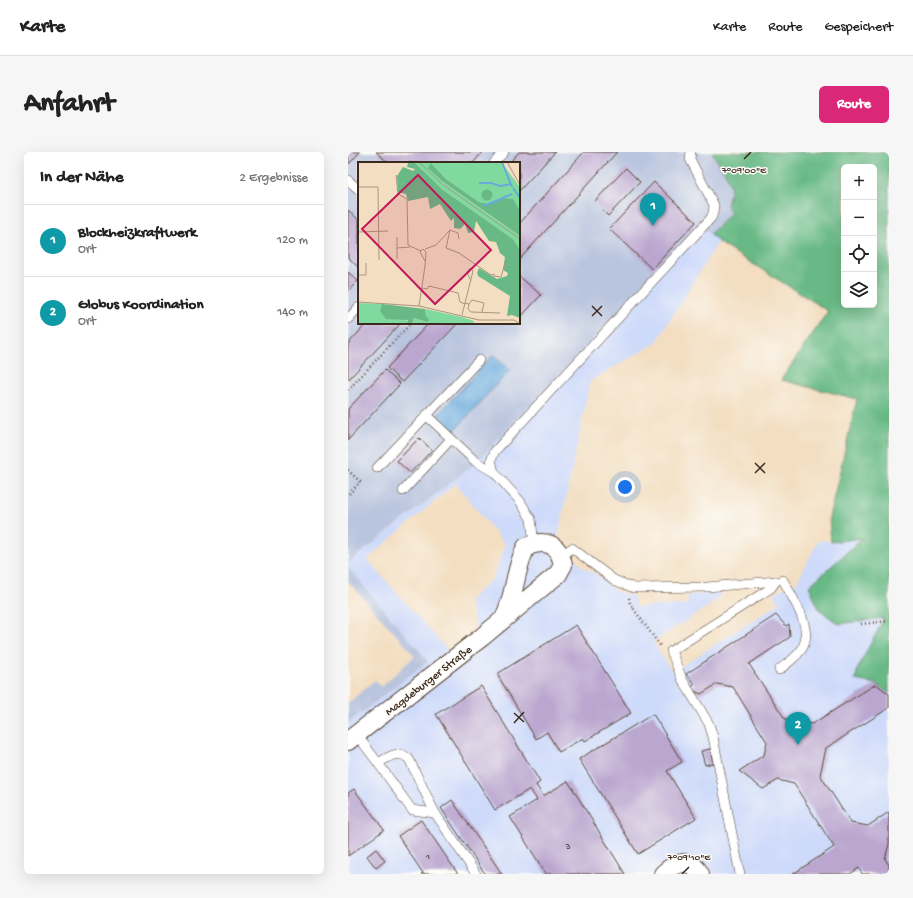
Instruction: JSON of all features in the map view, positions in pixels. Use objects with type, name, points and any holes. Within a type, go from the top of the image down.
[{"type":"street","points":[[534,544],[542,542],[553,546],[561,555]]},
{"type":"street","name":"Magdeburger Straße","points":[[505,616],[511,604],[518,562],[526,548],[534,544]]},
{"type":"street","name":"Magdeburger Straße","points":[[352,738],[476,642],[505,616],[558,574],[563,565],[561,555]]},
{"type":"street","points":[[663,874],[677,863],[684,862],[692,865],[700,874]]},
{"type":"lane","points":[[495,162],[504,152]]},
{"type":"lane","points":[[494,472],[491,460],[495,451],[711,218],[714,205],[690,159],[692,152]]},
{"type":"lane","points":[[348,180],[358,189]]},
{"type":"lane","points":[[348,319],[358,308]]},
{"type":"lane","points":[[377,468],[479,360]]},
{"type":"lane","points":[[426,415],[475,461],[494,472],[520,501],[530,519],[534,544]]},
{"type":"lane","points":[[403,491],[451,439]]},
{"type":"lane","points":[[561,555],[572,548],[614,580],[634,588],[658,589],[776,581],[771,588],[671,651],[682,679],[709,724],[713,737],[740,874]]},
{"type":"lane","points":[[779,670],[793,659],[804,647],[805,630],[800,611],[783,580]]},
{"type":"lane","points":[[352,738],[378,763],[412,810],[435,813]]},
{"type":"lane","points":[[378,763],[397,754],[404,754],[409,759],[435,813],[476,874]]},
{"type":"path","points":[[348,390],[410,324]]},
{"type":"path","points":[[348,470],[360,482],[348,495]]},
{"type":"path","points":[[625,585],[630,604],[662,648],[673,655]]},
{"type":"path","points":[[861,624],[889,622]]},
{"type":"shaded area","points":[[348,152],[794,152],[710,234],[700,225],[477,462],[348,563]]},
{"type":"shaded area","points":[[794,152],[889,152],[889,473],[838,624],[884,618],[858,668],[855,680],[876,684],[889,694],[889,874],[348,874],[348,723],[428,661],[348,567],[348,563],[477,462],[700,225],[710,233]],"holes":[[[718,242],[828,311],[781,380],[857,399],[829,517],[831,541],[818,541],[797,582],[773,593],[780,603],[672,672],[653,642],[719,599],[720,592],[688,595],[687,605],[636,607],[633,596],[615,591],[598,575],[582,567],[558,537],[590,381],[656,343]],[[456,483],[505,545],[493,578],[469,600],[477,632],[451,654],[367,559]]]},
{"type":"shaded area","points":[[348,567],[428,661],[348,723],[348,700],[350,702],[375,680],[381,687],[415,656],[348,581]]},
{"type":"green space","points":[[712,152],[889,152],[889,694],[876,684],[855,680],[858,668],[884,618],[838,624],[819,609],[809,586],[863,538],[831,542],[829,517],[857,399],[781,380],[828,311],[718,242],[710,234],[731,213],[727,206],[731,188],[726,174]]},
{"type":"water","points":[[493,355],[510,370],[453,432],[436,417]]},
{"type":"building","points":[[348,152],[360,152],[349,164]]},
{"type":"building","points":[[376,152],[483,152],[474,162],[388,162]]},
{"type":"building","points":[[519,152],[555,152],[520,190],[520,162],[510,162]]},
{"type":"building","points":[[584,152],[617,152],[520,259],[520,223]]},
{"type":"building","points":[[626,168],[640,182],[608,216],[594,202]]},
{"type":"building","points":[[654,182],[696,222],[652,269],[609,229]]},
{"type":"building","points":[[348,210],[358,219],[358,267],[348,257]]},
{"type":"building","points":[[348,272],[358,281],[348,291]]},
{"type":"building","points":[[520,277],[541,295],[520,318]]},
{"type":"building","points":[[366,324],[400,324],[348,380],[348,344]]},
{"type":"building","points":[[428,324],[457,324],[402,382],[387,368]]},
{"type":"building","points":[[385,370],[400,384],[348,440],[348,409]]},
{"type":"building","points":[[419,438],[432,450],[410,473],[397,461]]},
{"type":"building","points":[[776,615],[786,626],[789,624],[790,637],[749,664],[785,719],[812,724],[876,684],[889,694],[889,708],[826,748],[820,775],[851,823],[868,826],[889,812],[889,844],[885,859],[889,865],[889,874],[862,874],[859,868],[850,874],[793,874],[834,847],[794,784],[778,780],[763,789],[739,771],[764,755],[767,742],[733,687],[717,684],[701,694],[689,689],[695,684],[686,674]]},
{"type":"building","points":[[576,625],[631,713],[585,741],[583,738],[559,752],[547,732],[536,739],[497,674]]},
{"type":"building","points":[[481,686],[540,782],[536,785],[543,796],[568,781],[625,874],[546,874],[510,817],[537,800],[530,789],[495,810],[436,714]]},
{"type":"building","points":[[653,714],[682,762],[667,771],[696,818],[638,854],[579,759]]},
{"type":"building","points":[[710,749],[713,763],[705,765],[701,751]]},
{"type":"building","points":[[354,789],[384,830],[348,856],[348,793]]},
{"type":"building","points":[[452,800],[502,874],[485,874],[441,808]]},
{"type":"building","points":[[421,820],[458,874],[421,874],[423,873],[398,836]]},
{"type":"building","points":[[376,849],[385,861],[376,868],[367,856]]},
{"type":"place","name":"Blockheizkraftwerk","points":[[653,226]]},
{"type":"place","name":"Globus Koordination","points":[[798,745]]}]
